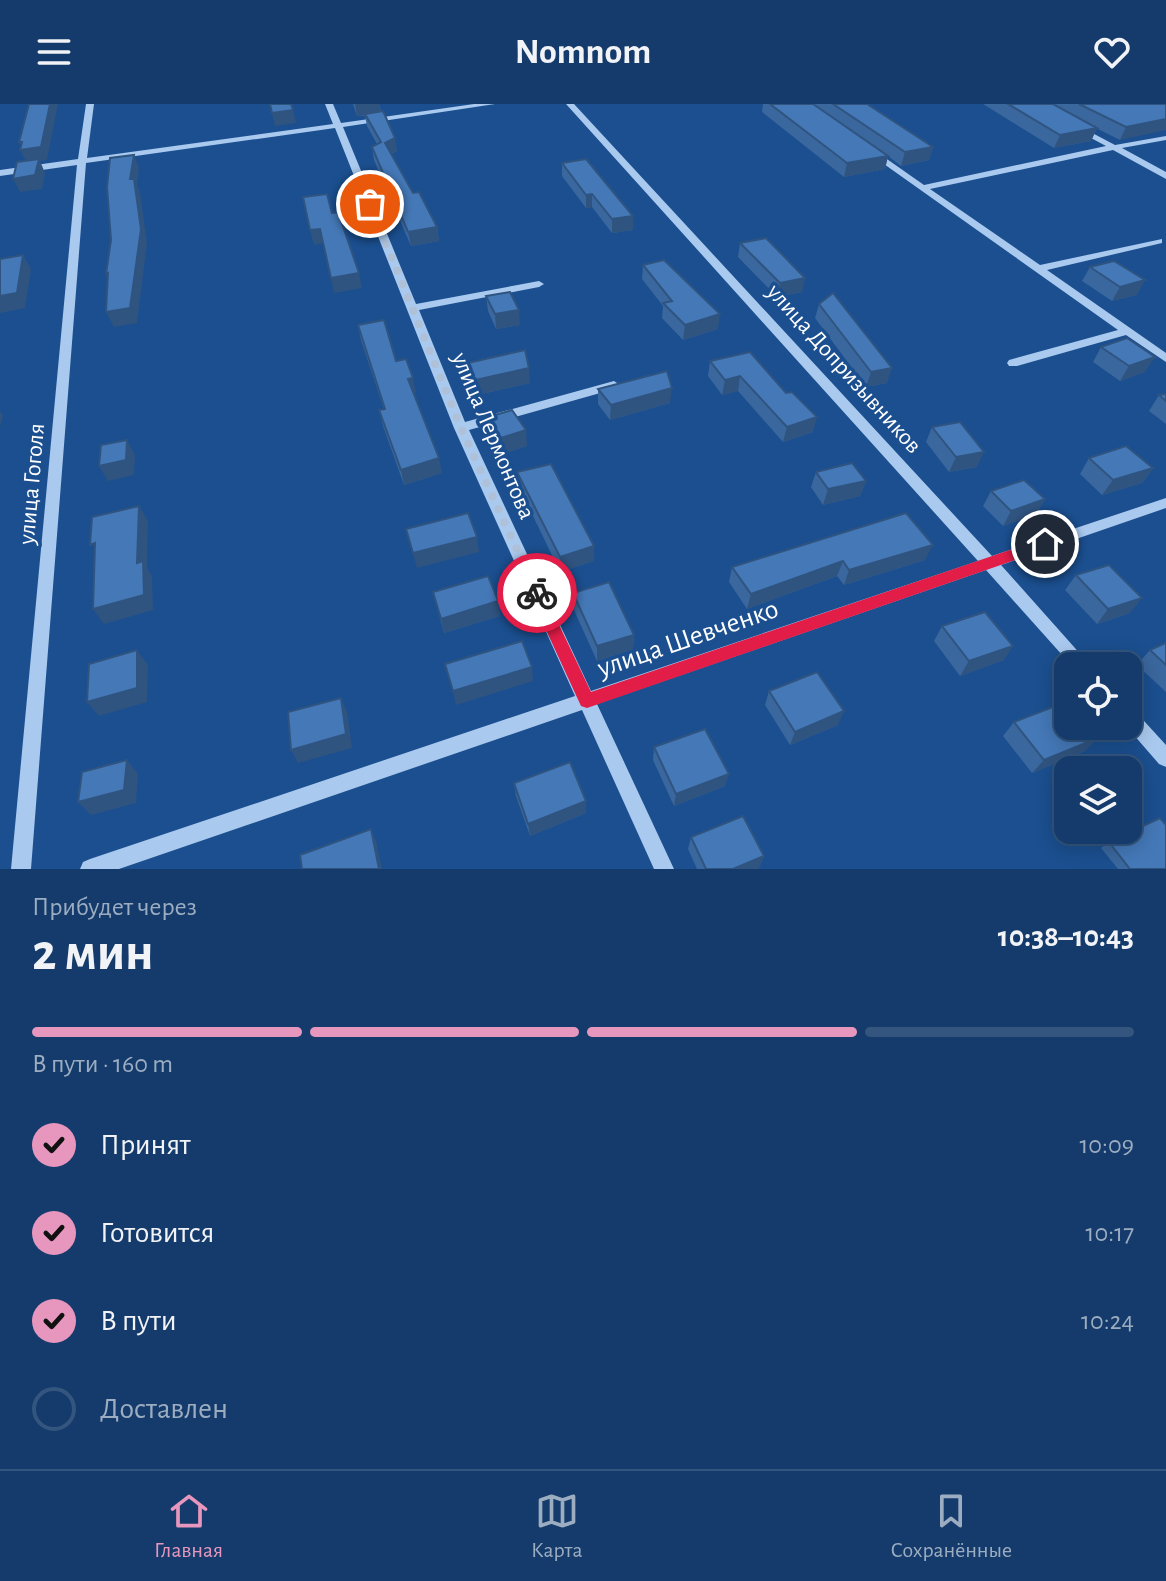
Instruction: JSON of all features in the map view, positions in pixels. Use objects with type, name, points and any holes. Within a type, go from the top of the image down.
[{"type":"street","name":"улица Гоголя","points":[[21,869],[82,161],[90,104]]},
{"type":"street","name":"улица Лермонтова","points":[[329,104],[461,428],[664,869]]},
{"type":"street","points":[[0,173],[491,104]]},
{"type":"street","name":"улица Допризывников","points":[[570,104],[1070,652]]},
{"type":"street","points":[[1076,126],[1166,176]]},
{"type":"street","points":[[923,188],[1076,154],[1166,138]]},
{"type":"street","points":[[863,146],[1166,358]]},
{"type":"street","points":[[1038,269],[1158,241]]},
{"type":"street","points":[[413,308],[539,284]]},
{"type":"street","points":[[1013,363],[1128,331]]},
{"type":"street","points":[[461,428],[629,381]]},
{"type":"street","name":"улица Шевченко","points":[[90,869],[1166,503]]},
{"type":"street","points":[[1142,731],[1166,758]]},
{"type":"building","points":[[29,104],[50,104],[41,147],[20,150],[22,142],[19,142]]},
{"type":"building","points":[[270,104],[291,104],[293,110],[272,113]]},
{"type":"building","points":[[770,104],[813,104],[888,156],[847,163]]},
{"type":"building","points":[[833,104],[867,104],[933,147],[905,152]]},
{"type":"building","points":[[1008,104],[1053,104],[1097,128],[1060,135]]},
{"type":"building","points":[[1079,104],[1166,104],[1166,119],[1126,127]]},
{"type":"building","points":[[383,111],[395,138],[385,143],[413,193],[419,192],[437,227],[408,232],[372,147],[381,142],[365,114]]},
{"type":"building","points":[[134,155],[130,179],[134,179],[141,229],[130,308],[106,312],[106,274],[111,240],[107,187],[110,158]]},
{"type":"building","points":[[39,159],[35,175],[13,179],[17,162]]},
{"type":"building","points":[[586,159],[633,216],[612,219],[592,194],[586,195],[562,163]]},
{"type":"building","points":[[327,194],[332,213],[338,212],[359,273],[331,278],[320,229],[310,230],[303,197]]},
{"type":"building","points":[[766,238],[805,278],[780,283],[740,243]]},
{"type":"building","points":[[23,255],[17,293],[0,296],[0,259]]},
{"type":"building","points":[[664,260],[720,314],[685,325],[663,303],[672,301],[643,265]]},
{"type":"building","points":[[1114,261],[1145,280],[1120,287],[1090,267]]},
{"type":"building","points":[[510,292],[519,310],[495,314],[486,296]]},
{"type":"building","points":[[833,293],[892,368],[871,372],[819,304]]},
{"type":"building","points":[[384,320],[396,361],[406,359],[413,378],[408,379],[439,458],[401,470],[379,410],[385,409],[358,325]]},
{"type":"building","points":[[1127,338],[1155,357],[1129,366],[1101,347]]},
{"type":"building","points":[[525,350],[529,368],[471,381],[463,364]]},
{"type":"building","points":[[750,352],[786,393],[792,392],[817,417],[787,427],[740,376],[725,380],[710,361]]},
{"type":"building","points":[[667,371],[672,388],[611,405],[598,389]]},
{"type":"building","points":[[512,410],[526,430],[501,438],[488,417]]},
{"type":"building","points":[[960,422],[984,452],[956,457],[932,427]]},
{"type":"building","points":[[127,440],[126,460],[99,466],[101,445]]},
{"type":"building","points":[[1126,446],[1153,468],[1113,480],[1089,458]]},
{"type":"building","points":[[852,463],[866,481],[828,489],[816,472]]},
{"type":"building","points":[[551,464],[594,546],[560,557],[517,472]]},
{"type":"building","points":[[1024,480],[1045,499],[1011,511],[991,491]]},
{"type":"building","points":[[139,506],[137,563],[143,561],[144,595],[93,609],[95,543],[90,545],[92,517]]},
{"type":"building","points":[[468,513],[477,537],[413,553],[406,529]]},
{"type":"building","points":[[906,513],[933,545],[849,570],[843,561],[751,594],[732,567]]},
{"type":"building","points":[[1109,565],[1142,598],[1108,609],[1076,575]]},
{"type":"building","points":[[488,576],[498,601],[441,619],[433,592]]},
{"type":"building","points":[[609,582],[634,635],[597,646],[573,593]]},
{"type":"building","points":[[985,612],[1013,646],[969,661],[942,626]]},
{"type":"building","points":[[522,641],[532,667],[453,691],[445,664]]},
{"type":"building","points":[[1166,643],[1166,665],[1150,650]]},
{"type":"building","points":[[137,650],[137,688],[87,702],[89,664]]},
{"type":"building","points":[[817,672],[844,711],[795,732],[769,691]]},
{"type":"building","points":[[341,698],[346,734],[291,750],[288,712]]},
{"type":"building","points":[[1054,707],[1054,740],[1093,740],[1044,760],[1014,722]]},
{"type":"building","points":[[705,729],[729,774],[676,794],[654,747]]},
{"type":"building","points":[[127,760],[124,790],[78,802],[82,772]]},
{"type":"building","points":[[570,762],[586,801],[528,824],[514,783]]},
{"type":"building","points":[[743,816],[764,856],[733,869],[706,869],[691,837]]},
{"type":"building","points":[[1160,818],[1166,825],[1166,869],[1130,869],[1111,844],[1142,844],[1142,826]]},
{"type":"building","points":[[371,829],[379,869],[302,869],[300,855]]},
{"type":"way so far","points":[[370,204],[461,428],[537,593]]},
{"type":"route","points":[[537,593],[587,701],[1045,544]]}]
